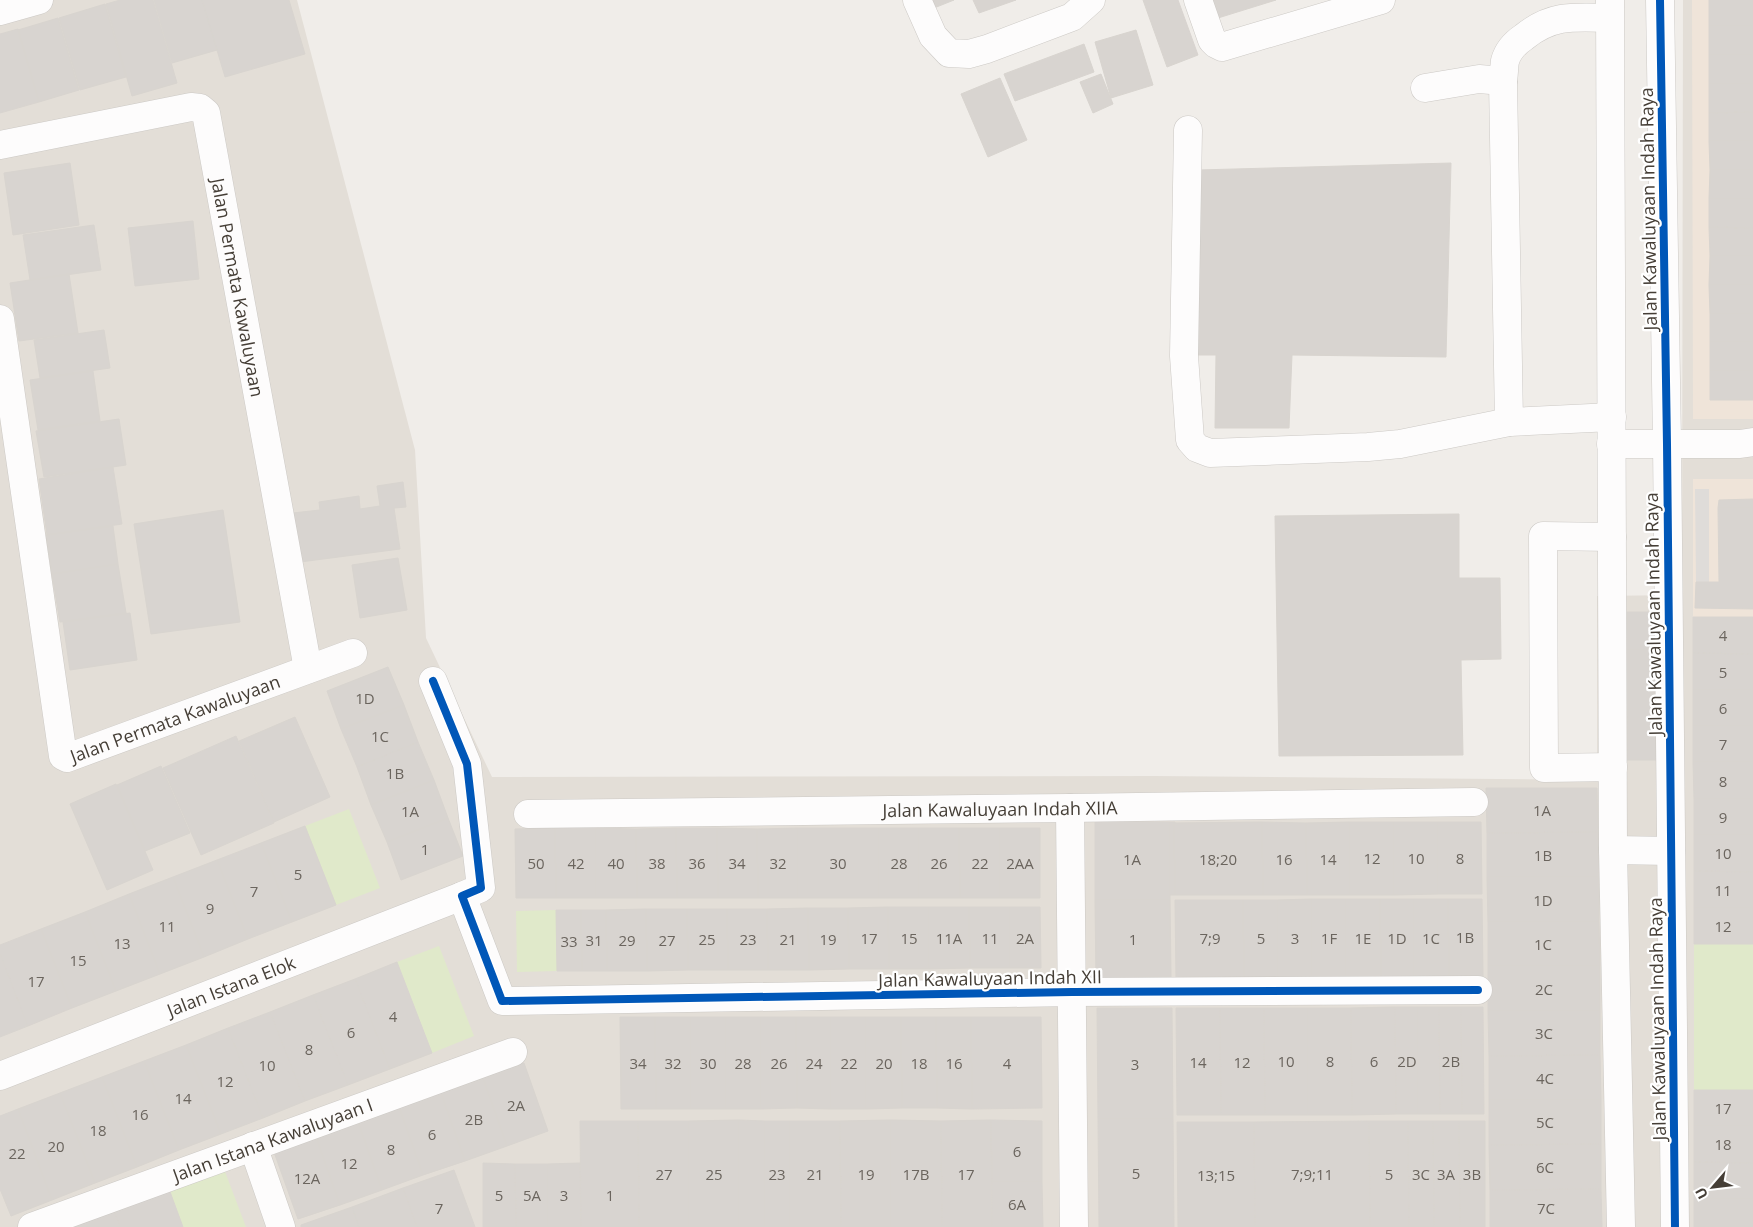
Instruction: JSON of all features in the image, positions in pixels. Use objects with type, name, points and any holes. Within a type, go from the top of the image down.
[{"type":"street","points":[[0,11],[39,0]]},
{"type":"street","points":[[917,0],[933,36],[949,52],[969,54],[1072,17],[1091,0]]},
{"type":"street","points":[[1198,0],[1212,40],[1222,47],[1381,0]]},
{"type":"street","name":"Jalan Kawaluyaan Indah Raya","points":[[1660,0],[1667,444],[1675,1227]]},
{"type":"street","points":[[1509,422],[1503,81],[1505,61],[1513,45],[1536,26],[1557,19],[1582,17],[1609,9],[1613,850],[1621,1227]]},
{"type":"street","points":[[1425,88],[1479,78],[1503,81]]},
{"type":"street","name":"Jalan Permata Kawaluyaan","points":[[0,145],[191,107],[200,108],[206,113],[308,669]]},
{"type":"street","points":[[1188,130],[1184,356],[1190,440],[1197,448],[1210,453],[1368,447],[1400,444],[1509,422],[1612,417]]},
{"type":"street","name":"Jalan Permata Kawaluyaan","points":[[0,318],[63,756],[67,758],[353,653]]},
{"type":"street","points":[[1611,444],[1749,445]]},
{"type":"street","points":[[1612,537],[1543,536],[1544,768],[1613,768]]},
{"type":"street","name":"Jalan Istana Elok","points":[[0,1076],[481,888],[467,764],[434,681]]},
{"type":"street","name":"Jalan Kawaluyaan Indah XIIA","points":[[528,814],[1474,802]]},
{"type":"street","points":[[1070,808],[1074,1227]]},
{"type":"street","points":[[1613,850],[1671,851]]},
{"type":"street","name":"Jalan Kawaluyaan Indah XII","points":[[462,896],[502,1001],[1072,992],[1478,990]]},
{"type":"street","name":"Jalan Istana Kawaluyaan I","points":[[32,1227],[513,1052]]},
{"type":"street","points":[[253,1146],[281,1227]]},
{"type":"shaded area","points":[[0,0],[297,0],[415,450],[426,638],[492,777],[1154,776],[1597,780],[1597,596],[1682,595],[1683,0],[1753,0],[1753,1227],[0,1227]]},
{"type":"shaded area","points":[[1692,0],[1753,0],[1753,419],[1693,419]]},
{"type":"shaded area","points":[[1693,479],[1753,479],[1753,617],[1693,617]]},
{"type":"shaded area","points":[[1695,489],[1709,489],[1709,582],[1696,582]]},
{"type":"green space","points":[[349,809],[380,888],[336,905],[305,826]]},
{"type":"green space","points":[[556,910],[557,971],[517,972],[516,911]]},
{"type":"green space","points":[[1694,944],[1753,944],[1753,1090],[1694,1090]]},
{"type":"green space","points":[[439,946],[474,1036],[432,1053],[397,962]]},
{"type":"green space","points":[[224,1169],[246,1227],[183,1227],[169,1189]]},
{"type":"building","points":[[120,0],[153,0],[177,83],[132,96],[106,4]]},
{"type":"building","points":[[154,0],[202,0],[217,50],[172,63]]},
{"type":"building","points":[[202,0],[289,0],[305,54],[225,77]]},
{"type":"building","points":[[931,0],[954,0],[934,8]]},
{"type":"building","points":[[973,0],[1016,0],[979,13]]},
{"type":"building","points":[[1143,0],[1178,0],[1198,55],[1167,67]]},
{"type":"building","points":[[1213,0],[1276,0],[1218,18]]},
{"type":"building","points":[[1709,0],[1753,0],[1753,26],[1709,26]]},
{"type":"building","points":[[105,4],[126,77],[80,90],[59,18]]},
{"type":"building","points":[[58,18],[79,90],[39,102],[18,30]]},
{"type":"building","points":[[1709,26],[1753,26],[1753,55],[1709,55]]},
{"type":"building","points":[[18,29],[39,102],[0,113],[0,34]]},
{"type":"building","points":[[1136,30],[1153,85],[1111,98],[1095,42]]},
{"type":"building","points":[[1084,44],[1094,72],[1015,101],[1004,74]]},
{"type":"building","points":[[1709,55],[1753,55],[1753,84],[1709,84]]},
{"type":"building","points":[[1101,74],[1113,104],[1093,113],[1080,82]]},
{"type":"building","points":[[1000,78],[1027,140],[988,157],[961,94]]},
{"type":"building","points":[[1709,84],[1753,84],[1753,112],[1709,113]]},
{"type":"building","points":[[1753,112],[1753,141],[1709,141],[1709,113]]},
{"type":"building","points":[[1709,141],[1753,141],[1753,170],[1710,170]]},
{"type":"building","points":[[70,163],[79,225],[13,235],[4,173]]},
{"type":"building","points":[[1451,163],[1446,357],[1292,355],[1289,428],[1215,428],[1216,355],[1197,355],[1198,170]]},
{"type":"building","points":[[1710,170],[1753,170],[1753,199],[1709,199]]},
{"type":"building","points":[[1709,199],[1753,199],[1753,228],[1709,227]]},
{"type":"building","points":[[193,221],[199,279],[135,286],[128,228]]},
{"type":"building","points":[[94,225],[101,270],[30,280],[23,235]]},
{"type":"building","points":[[1709,227],[1753,228],[1753,256],[1710,256]]},
{"type":"building","points":[[1710,256],[1753,256],[1753,285],[1709,285]]},
{"type":"building","points":[[69,274],[78,333],[19,341],[10,283]]},
{"type":"building","points":[[1709,285],[1753,285],[1753,314],[1710,314]]},
{"type":"building","points":[[1710,314],[1753,314],[1753,342],[1710,342]]},
{"type":"building","points":[[104,330],[110,368],[40,378],[34,340]]},
{"type":"building","points":[[1710,342],[1753,342],[1753,371],[1710,371]]},
{"type":"building","points":[[93,371],[100,421],[38,430],[30,380]]},
{"type":"building","points":[[1710,371],[1753,371],[1753,400],[1710,400]]},
{"type":"building","points":[[119,419],[126,465],[44,477],[36,431]]},
{"type":"building","points":[[113,467],[122,524],[47,535],[39,479]]},
{"type":"building","points":[[403,482],[406,507],[394,508],[400,549],[300,562],[293,513],[320,510],[319,502],[359,496],[360,509],[380,506],[377,486]]},
{"type":"building","points":[[1753,499],[1753,508],[1718,508],[1719,500]]},
{"type":"building","points":[[1718,508],[1753,508],[1753,609],[1695,608],[1696,582],[1719,582]]},
{"type":"building","points":[[223,510],[240,622],[151,634],[134,524]]},
{"type":"building","points":[[1459,514],[1459,578],[1500,578],[1501,659],[1461,660],[1463,755],[1279,756],[1275,516]]},
{"type":"building","points":[[113,526],[118,564],[52,574],[46,535]]},
{"type":"building","points":[[398,558],[407,610],[360,618],[352,565]]},
{"type":"building","points":[[118,564],[126,613],[60,622],[52,574]]},
{"type":"building","points":[[1627,612],[1656,612],[1655,650],[1626,650]]},
{"type":"building","points":[[130,613],[137,660],[70,670],[63,622]]},
{"type":"building","points":[[1693,617],[1753,617],[1753,654],[1693,653]]},
{"type":"building","points":[[1626,650],[1655,650],[1656,760],[1627,760]]},
{"type":"building","points":[[1693,653],[1753,654],[1753,690],[1693,690]]},
{"type":"building","points":[[388,667],[404,705],[341,729],[327,691]]},
{"type":"building","points":[[1693,690],[1753,690],[1753,726],[1693,726]]},
{"type":"building","points":[[404,705],[418,742],[357,767],[341,729]]},
{"type":"building","points":[[295,717],[330,797],[274,822],[239,741]]},
{"type":"building","points":[[1693,726],[1753,726],[1753,762],[1693,762]]},
{"type":"building","points":[[236,736],[274,823],[201,855],[163,768]]},
{"type":"building","points":[[418,742],[434,780],[371,805],[357,767]]},
{"type":"building","points":[[1693,762],[1753,762],[1753,799],[1694,799]]},
{"type":"building","points":[[161,766],[190,833],[145,851],[117,785]]},
{"type":"building","points":[[434,780],[448,818],[387,842],[371,805]]},
{"type":"building","points":[[116,784],[153,870],[107,890],[70,804]]},
{"type":"building","points":[[1486,788],[1597,788],[1598,832],[1487,833]]},
{"type":"building","points":[[1694,799],[1753,799],[1753,835],[1694,835]]},
{"type":"building","points":[[448,818],[463,856],[401,880],[387,842]]},
{"type":"building","points":[[1095,822],[1170,822],[1170,900],[1095,900]]},
{"type":"building","points":[[1170,822],[1175,822],[1175,895],[1170,895]]},
{"type":"building","points":[[1262,822],[1263,895],[1175,895],[1174,823]]},
{"type":"building","points":[[1262,822],[1306,823],[1307,895],[1263,895]]},
{"type":"building","points":[[1350,822],[1350,895],[1307,895],[1306,823]]},
{"type":"building","points":[[1350,822],[1394,822],[1394,895],[1350,895]]},
{"type":"building","points":[[1394,822],[1438,822],[1438,894],[1394,895]]},
{"type":"building","points":[[1438,822],[1481,822],[1482,894],[1438,894]]},
{"type":"building","points":[[305,826],[336,905],[292,922],[261,843]]},
{"type":"building","points":[[555,828],[556,898],[516,898],[515,829]]},
{"type":"building","points":[[555,828],[596,828],[596,898],[556,898]]},
{"type":"building","points":[[596,828],[636,829],[637,898],[596,898]]},
{"type":"building","points":[[676,828],[677,898],[637,898],[636,829]]},
{"type":"building","points":[[676,828],[717,828],[718,898],[677,898]]},
{"type":"building","points":[[717,828],[757,829],[758,898],[718,898]]},
{"type":"building","points":[[798,828],[798,898],[758,898],[757,829]]},
{"type":"building","points":[[798,828],[879,828],[879,898],[798,898]]},
{"type":"building","points":[[879,828],[919,828],[919,898],[879,898]]},
{"type":"building","points":[[919,828],[959,828],[960,898],[919,898]]},
{"type":"building","points":[[959,828],[1000,828],[1000,898],[960,898]]},
{"type":"building","points":[[1000,828],[1040,828],[1040,898],[1000,898]]},
{"type":"building","points":[[1598,832],[1599,877],[1487,877],[1487,833]]},
{"type":"building","points":[[1694,835],[1753,835],[1753,872],[1694,871]]},
{"type":"building","points":[[261,843],[292,922],[248,939],[217,860]]},
{"type":"building","points":[[217,860],[248,939],[204,957],[173,877]]},
{"type":"building","points":[[1694,871],[1753,872],[1753,908],[1694,908]]},
{"type":"building","points":[[173,877],[204,957],[160,974],[129,894]]},
{"type":"building","points":[[1487,877],[1599,877],[1599,922],[1488,922]]},
{"type":"building","points":[[129,894],[160,974],[116,991],[85,912]]},
{"type":"building","points":[[1312,899],[1312,977],[1278,977],[1278,900]]},
{"type":"building","points":[[1312,899],[1346,899],[1346,977],[1312,977]]},
{"type":"building","points":[[1346,899],[1380,899],[1381,977],[1346,977]]},
{"type":"building","points":[[1380,899],[1414,899],[1414,977],[1381,977]]},
{"type":"building","points":[[1414,899],[1448,899],[1449,976],[1414,977]]},
{"type":"building","points":[[1448,899],[1482,899],[1483,976],[1449,976]]},
{"type":"building","points":[[1095,900],[1170,900],[1171,977],[1096,978]]},
{"type":"building","points":[[1175,900],[1243,900],[1244,977],[1176,977]]},
{"type":"building","points":[[1243,900],[1278,900],[1278,977],[1244,977]]},
{"type":"building","points":[[888,907],[889,969],[849,969],[848,908]]},
{"type":"building","points":[[888,907],[929,907],[929,969],[889,969]]},
{"type":"building","points":[[929,907],[969,907],[970,968],[929,969]]},
{"type":"building","points":[[969,907],[1010,907],[1010,968],[970,968]]},
{"type":"building","points":[[1010,907],[1040,907],[1041,968],[1010,968]]},
{"type":"building","points":[[808,908],[809,970],[768,970],[767,909]]},
{"type":"building","points":[[808,908],[848,908],[849,969],[809,970]]},
{"type":"building","points":[[1694,908],[1753,908],[1753,944],[1694,944]]},
{"type":"building","points":[[646,909],[647,971],[607,971],[606,910]]},
{"type":"building","points":[[646,909],[687,909],[688,970],[647,971]]},
{"type":"building","points":[[687,909],[727,909],[728,970],[688,970]]},
{"type":"building","points":[[727,909],[767,909],[768,970],[728,970]]},
{"type":"building","points":[[556,910],[581,910],[582,971],[557,971]]},
{"type":"building","points":[[581,910],[606,910],[607,971],[582,971]]},
{"type":"building","points":[[85,912],[116,991],[72,1008],[41,929]]},
{"type":"building","points":[[1488,922],[1599,922],[1600,966],[1488,966]]},
{"type":"building","points":[[41,929],[72,1008],[28,1026],[0,954],[0,945]]},
{"type":"building","points":[[0,954],[28,1026],[0,1037]]},
{"type":"building","points":[[397,962],[432,1053],[390,1069],[355,979]]},
{"type":"building","points":[[1488,966],[1600,966],[1600,1011],[1488,1011]]},
{"type":"building","points":[[355,979],[390,1069],[348,1085],[313,995]]},
{"type":"building","points":[[313,995],[348,1085],[305,1101],[270,1012]]},
{"type":"building","points":[[1395,1007],[1418,1007],[1418,1114],[1396,1114]]},
{"type":"building","points":[[1395,1007],[1396,1114],[1352,1115],[1351,1008]]},
{"type":"building","points":[[1418,1007],[1439,1007],[1440,1114],[1418,1114]]},
{"type":"building","points":[[1439,1007],[1461,1007],[1462,1114],[1440,1114]]},
{"type":"building","points":[[1461,1007],[1483,1007],[1484,1114],[1462,1114]]},
{"type":"building","points":[[1097,1008],[1172,1008],[1173,1119],[1098,1119]]},
{"type":"building","points":[[1176,1008],[1220,1008],[1221,1115],[1177,1115]]},
{"type":"building","points":[[1220,1008],[1264,1008],[1265,1115],[1221,1115]]},
{"type":"building","points":[[1264,1008],[1308,1008],[1308,1115],[1265,1115]]},
{"type":"building","points":[[1308,1008],[1351,1008],[1352,1115],[1308,1115]]},
{"type":"building","points":[[1488,1011],[1600,1011],[1600,1055],[1489,1056]]},
{"type":"building","points":[[270,1012],[305,1101],[263,1118],[228,1028]]},
{"type":"building","points":[[620,1017],[655,1017],[656,1109],[621,1109]]},
{"type":"building","points":[[655,1017],[691,1017],[691,1109],[656,1109]]},
{"type":"building","points":[[691,1017],[726,1017],[726,1109],[691,1109]]},
{"type":"building","points":[[726,1017],[761,1017],[761,1109],[726,1109]]},
{"type":"building","points":[[761,1017],[796,1017],[797,1108],[761,1109]]},
{"type":"building","points":[[796,1017],[831,1017],[831,1109],[797,1108]]},
{"type":"building","points":[[831,1017],[866,1017],[866,1109],[831,1109]]},
{"type":"building","points":[[866,1017],[901,1017],[902,1108],[866,1109]]},
{"type":"building","points":[[901,1017],[936,1017],[937,1108],[902,1108]]},
{"type":"building","points":[[936,1017],[971,1017],[972,1109],[937,1108]]},
{"type":"building","points":[[971,1017],[1041,1017],[1042,1108],[972,1109]]},
{"type":"building","points":[[228,1028],[263,1118],[221,1134],[186,1045]]},
{"type":"building","points":[[186,1045],[221,1134],[179,1150],[144,1061]]},
{"type":"building","points":[[1600,1055],[1601,1100],[1489,1100],[1489,1056]]},
{"type":"building","points":[[144,1061],[179,1150],[137,1167],[102,1077]]},
{"type":"building","points":[[524,1063],[548,1131],[507,1146],[483,1078]]},
{"type":"building","points":[[102,1077],[137,1167],[95,1183],[60,1093]]},
{"type":"building","points":[[483,1078],[507,1146],[465,1161],[441,1093]]},
{"type":"building","points":[[1694,1090],[1753,1090],[1753,1126],[1694,1126]]},
{"type":"building","points":[[60,1093],[95,1183],[52,1200],[18,1109]]},
{"type":"building","points":[[441,1093],[465,1161],[423,1175],[399,1107]]},
{"type":"building","points":[[1489,1100],[1601,1100],[1601,1144],[1489,1145]]},
{"type":"building","points":[[399,1107],[423,1175],[382,1190],[358,1122]]},
{"type":"building","points":[[18,1109],[52,1200],[11,1216],[0,1189],[0,1116]]},
{"type":"building","points":[[1098,1119],[1173,1119],[1174,1227],[1099,1227]]},
{"type":"building","points":[[739,1120],[765,1121],[765,1227],[739,1227]]},
{"type":"building","points":[[739,1120],[739,1227],[689,1227],[689,1121]]},
{"type":"building","points":[[891,1120],[941,1121],[942,1227],[891,1227]]},
{"type":"building","points":[[891,1120],[891,1227],[841,1227],[840,1121]]},
{"type":"building","points":[[991,1120],[1042,1121],[1042,1182],[992,1182]]},
{"type":"building","points":[[991,1120],[992,1227],[942,1227],[941,1121]]},
{"type":"building","points":[[580,1121],[638,1121],[639,1227],[581,1227]]},
{"type":"building","points":[[638,1121],[689,1121],[689,1227],[639,1227]]},
{"type":"building","points":[[765,1121],[790,1121],[790,1227],[765,1227]]},
{"type":"building","points":[[790,1121],[840,1121],[841,1227],[790,1227]]},
{"type":"building","points":[[1369,1121],[1408,1121],[1409,1227],[1370,1227]]},
{"type":"building","points":[[1369,1121],[1370,1227],[1255,1227],[1254,1122]]},
{"type":"building","points":[[1408,1121],[1433,1121],[1434,1227],[1409,1227]]},
{"type":"building","points":[[1433,1121],[1459,1121],[1460,1227],[1434,1227]]},
{"type":"building","points":[[1459,1121],[1485,1121],[1485,1227],[1460,1227]]},
{"type":"building","points":[[358,1122],[382,1190],[340,1205],[316,1137]]},
{"type":"building","points":[[1177,1122],[1254,1122],[1255,1227],[1178,1227]]},
{"type":"building","points":[[1694,1126],[1753,1126],[1753,1163],[1694,1162]]},
{"type":"building","points":[[316,1137],[340,1205],[298,1219],[274,1152]]},
{"type":"building","points":[[1601,1144],[1601,1189],[1490,1190],[1489,1145]]},
{"type":"building","points":[[1694,1162],[1753,1163],[1753,1199],[1694,1199]]},
{"type":"building","points":[[483,1163],[515,1164],[516,1227],[483,1227]]},
{"type":"building","points":[[580,1163],[581,1227],[548,1227],[548,1164]]},
{"type":"building","points":[[515,1164],[548,1164],[548,1227],[516,1227]]},
{"type":"building","points":[[454,1170],[475,1227],[417,1227],[403,1188]]},
{"type":"building","points":[[992,1182],[1042,1182],[1043,1227],[992,1227]]},
{"type":"building","points":[[403,1188],[417,1227],[359,1227],[352,1207]]},
{"type":"building","points":[[169,1189],[183,1227],[120,1227],[114,1210]]},
{"type":"building","points":[[1601,1189],[1602,1227],[1490,1227],[1490,1190]]},
{"type":"building","points":[[1694,1199],[1753,1199],[1753,1227],[1694,1227]]},
{"type":"building","points":[[352,1207],[359,1227],[301,1227],[301,1225]]},
{"type":"building","points":[[114,1210],[120,1227],[69,1227]]},
{"type":"cycle path","points":[[1660,0],[1667,444],[1675,1227]]},
{"type":"cycle path","points":[[433,681],[467,764],[481,888],[462,896],[502,1001],[1072,992],[1478,990]]}]
